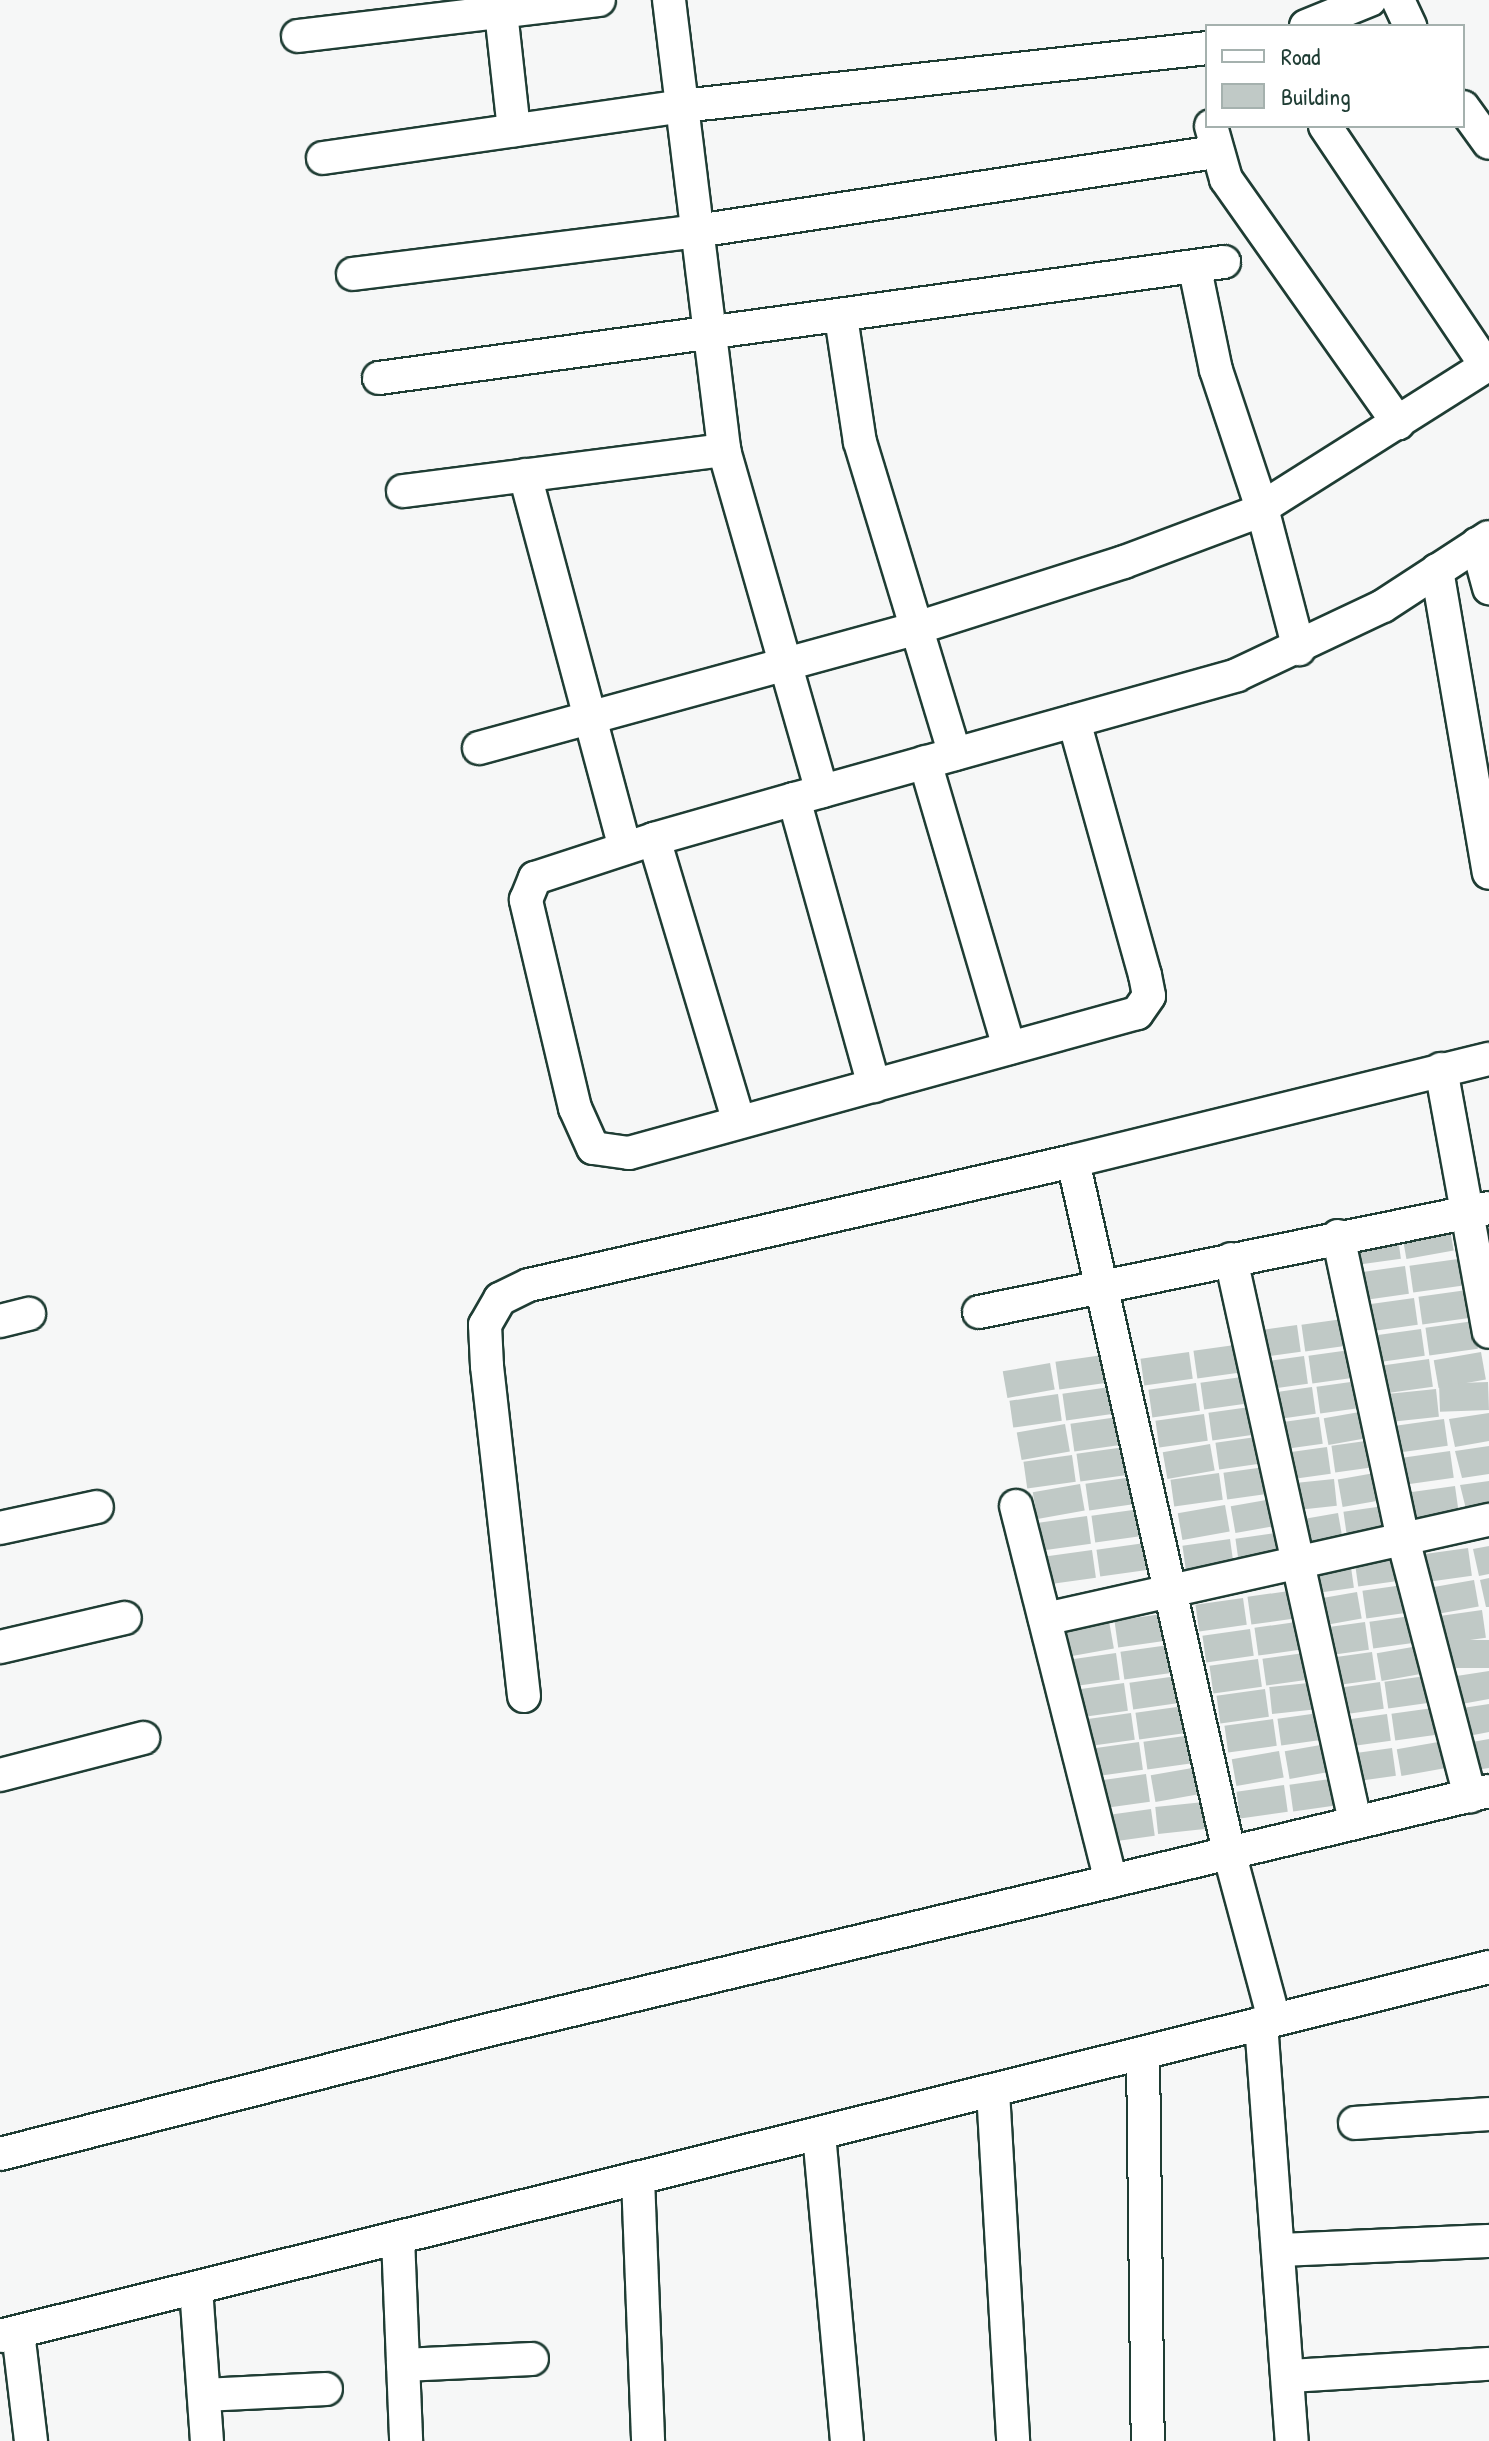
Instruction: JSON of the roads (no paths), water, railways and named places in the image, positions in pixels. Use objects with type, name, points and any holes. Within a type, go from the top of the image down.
[{"type":"street","points":[[298,36],[375,13],[501,12],[599,0]]},
{"type":"street","points":[[669,0],[724,450],[786,667],[808,795],[874,1086]]},
{"type":"street","points":[[1311,24],[1370,0]]},
{"type":"street","points":[[1398,0],[1409,24]]},
{"type":"street","points":[[501,12],[514,130]]},
{"type":"street","points":[[323,158],[682,106],[1205,56]]},
{"type":"street","points":[[1465,110],[1489,143]]},
{"type":"street","points":[[479,748],[786,667],[1124,562],[1262,508],[1487,365],[1326,128]]},
{"type":"street","points":[[353,274],[697,231],[1213,139],[1226,179],[1398,423]]},
{"type":"street","points":[[379,378],[1210,266],[1232,427],[1262,508],[1299,649]]},
{"type":"street","points":[[841,317],[850,406],[917,628],[940,758],[1009,1048]]},
{"type":"street","points":[[403,491],[724,450]]},
{"type":"street","points":[[525,475],[587,719],[640,843],[739,1122]]},
{"type":"street","points":[[1074,721],[1149,996],[1137,1013],[629,1153],[593,1148],[583,1135],[526,900],[535,878],[640,843],[1237,675],[1299,649],[1483,540],[1489,588]]},
{"type":"street","points":[[1437,570],[1489,873]]},
{"type":"street","points":[[524,1696],[487,1366],[485,1325],[500,1299],[529,1285],[1073,1161],[1489,1059]]},
{"type":"street","points":[[1441,1069],[1479,1210],[1489,1332]]},
{"type":"street","points":[[1073,1161],[1268,2021],[1292,2441]]},
{"type":"street","points":[[979,1312],[1338,1236],[1479,1210]]},
{"type":"street","points":[[0,2154],[488,2030],[1479,1793],[1403,1539],[1338,1236]]},
{"type":"street","points":[[1231,1259],[1295,1564],[1355,1821]]},
{"type":"street","points":[[1016,1506],[1111,1881]]},
{"type":"street","points":[[0,1528],[97,1507]]},
{"type":"street","points":[[1045,1619],[1489,1520]]},
{"type":"street","points":[[0,1647],[125,1618]]},
{"type":"street","points":[[0,1775],[143,1738]]},
{"type":"street","points":[[31,2441],[9,2334],[1489,1967]]},
{"type":"street","points":[[1143,2053],[1148,2441]]},
{"type":"street","points":[[993,2091],[1013,2441]]},
{"type":"street","points":[[1355,2123],[1489,2114]]},
{"type":"street","points":[[819,2134],[847,2441]]},
{"type":"street","points":[[638,2178],[648,2441]]},
{"type":"street","points":[[398,2238],[406,2441]]},
{"type":"street","points":[[1279,2250],[1489,2241]]},
{"type":"street","points":[[196,2288],[207,2441]]},
{"type":"street","points":[[403,2365],[532,2359]]},
{"type":"street","points":[[1290,2376],[1489,2364]]},
{"type":"street","points":[[204,2395],[326,2389]]}]
